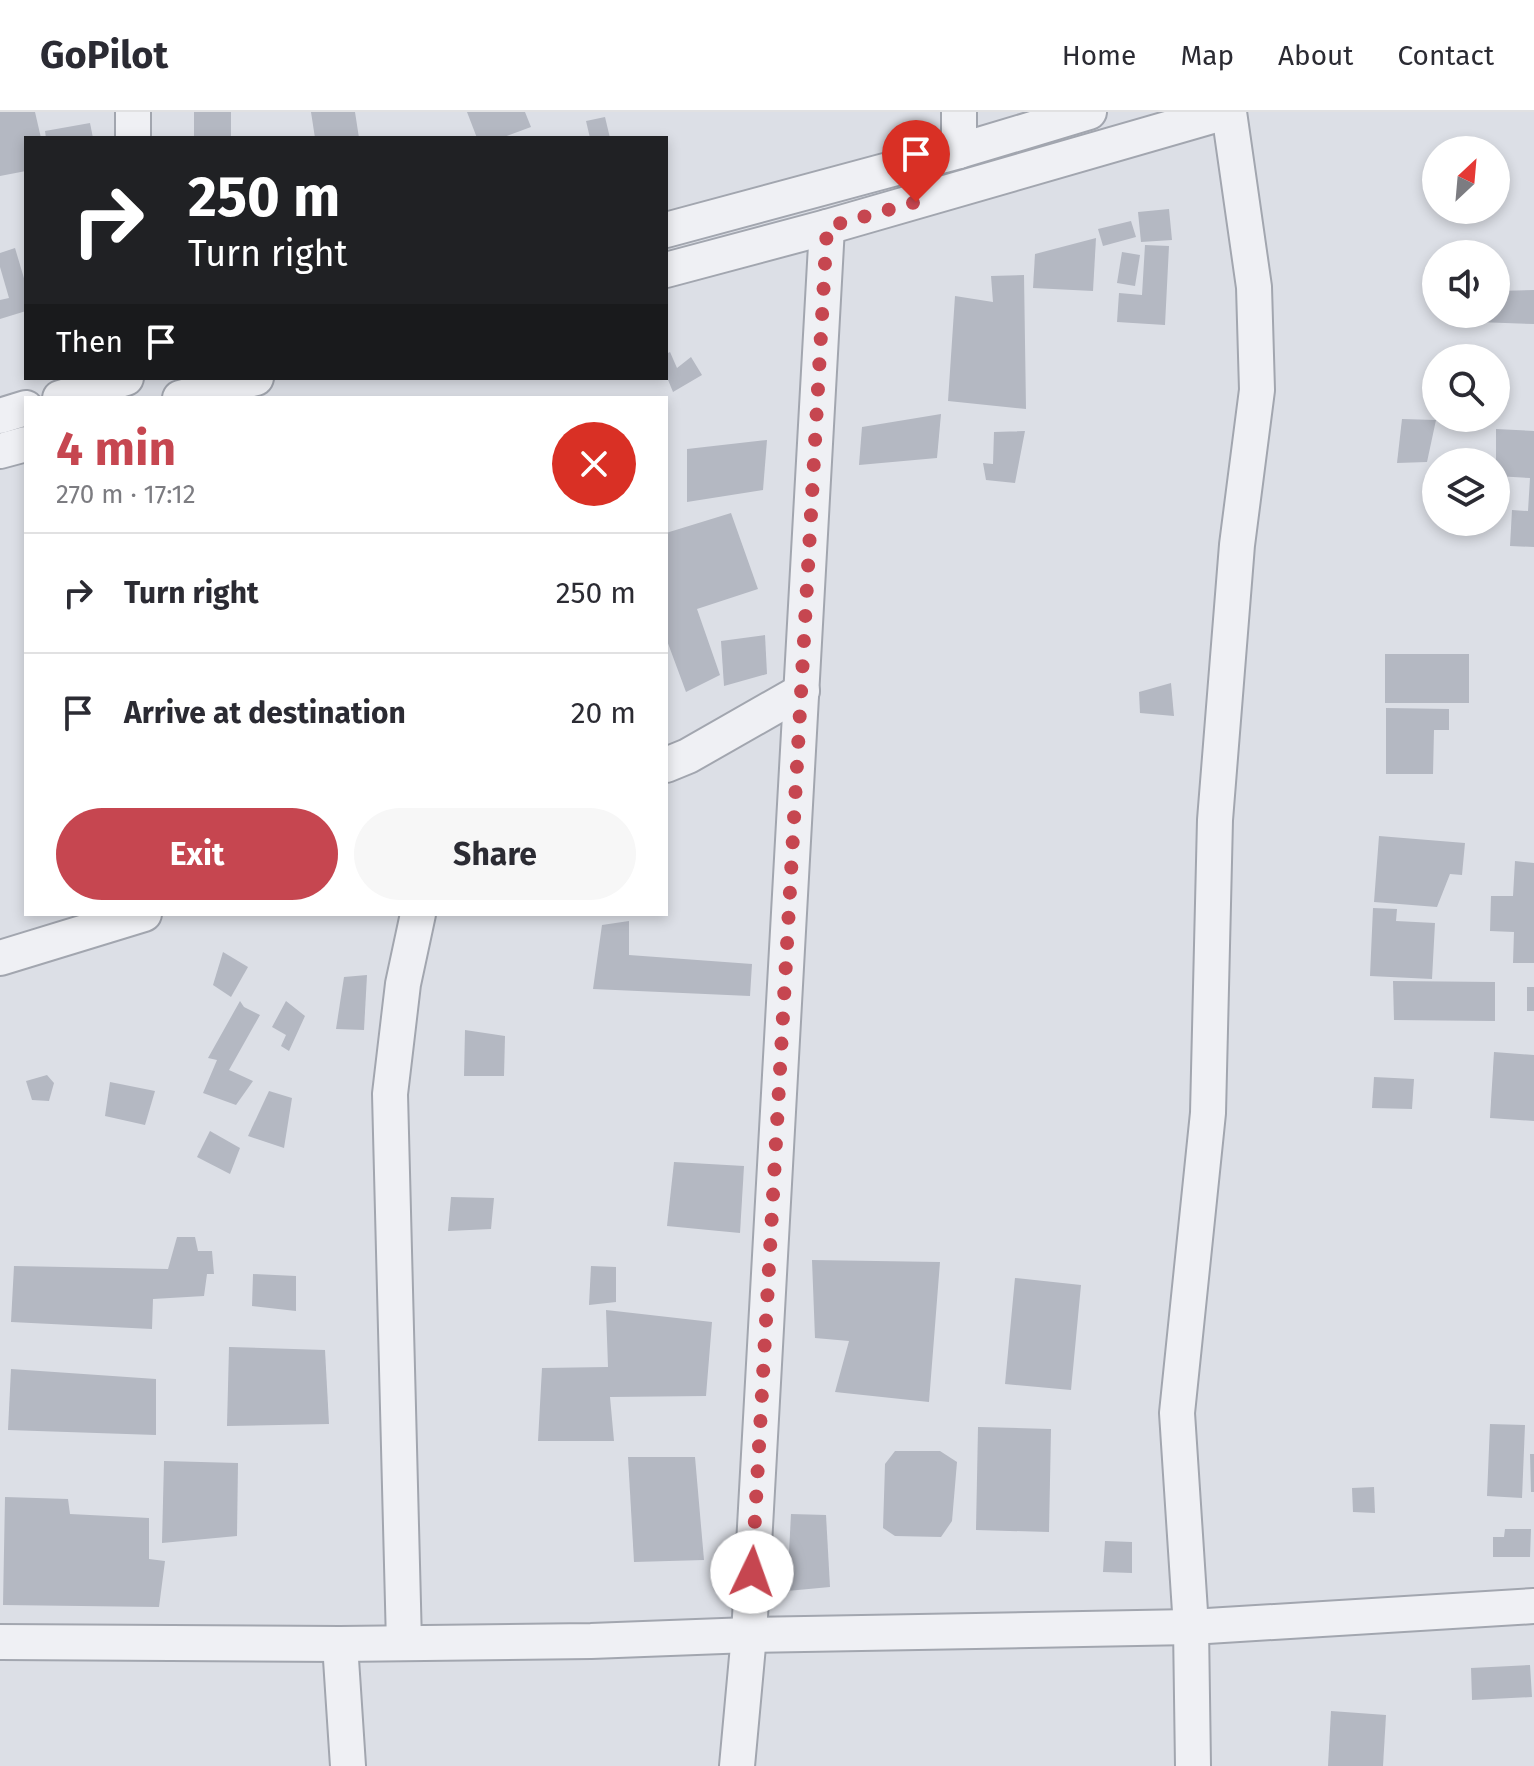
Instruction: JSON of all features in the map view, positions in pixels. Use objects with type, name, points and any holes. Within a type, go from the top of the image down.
[{"type":"street","points":[[133,112],[133,136]]},
{"type":"street","points":[[959,112],[959,151]]},
{"type":"street","points":[[668,229],[959,151],[1089,112]]},
{"type":"street","points":[[668,269],[1228,112],[1254,287],[1257,390],[1237,545],[1215,820],[1208,1113],[1177,1413],[1191,1627],[1193,1766]]},
{"type":"street","points":[[737,1766],[749,1635],[827,227]]},
{"type":"street","points":[[67,396],[119,380]]},
{"type":"street","points":[[188,396],[248,380]]},
{"type":"street","points":[[0,416],[24,409]]},
{"type":"street","points":[[0,451],[24,445]]},
{"type":"street","points":[[668,764],[688,756],[802,691]]},
{"type":"street","points":[[0,958],[137,916]]},
{"type":"street","points":[[404,1643],[390,1094],[403,984],[418,916]]},
{"type":"street","points":[[0,1642],[340,1644],[591,1641],[1191,1627],[1534,1606]]},
{"type":"street","points":[[340,1644],[348,1766]]},
{"type":"building","points":[[0,112],[35,112],[41,136],[24,136],[24,171],[0,176]]},
{"type":"building","points":[[194,112],[231,112],[231,136],[194,136]]},
{"type":"building","points":[[311,112],[355,112],[359,136],[315,136]]},
{"type":"building","points":[[467,112],[525,112],[531,127],[506,136],[476,136]]},
{"type":"building","points":[[605,117],[610,136],[590,136],[586,121]]},
{"type":"building","points":[[90,123],[93,136],[46,136],[45,131]]},
{"type":"building","points":[[1169,209],[1172,240],[1141,242],[1138,212]]},
{"type":"building","points":[[1131,221],[1136,237],[1103,246],[1098,229]]},
{"type":"building","points":[[1096,238],[1093,291],[1033,288],[1035,254]]},
{"type":"building","points":[[1145,245],[1169,246],[1165,325],[1117,322],[1119,293],[1142,295]]},
{"type":"building","points":[[15,248],[24,278],[24,312],[0,319],[0,300],[9,298],[0,267],[0,253]]},
{"type":"building","points":[[1122,252],[1140,255],[1135,286],[1117,283]]},
{"type":"building","points":[[1024,275],[1026,409],[948,401],[955,296],[993,302],[991,276]]},
{"type":"building","points":[[1534,290],[1534,324],[1510,323],[1510,291]]},
{"type":"building","points":[[668,353],[677,368],[691,357],[702,375],[673,392],[668,380]]},
{"type":"building","points":[[941,414],[937,458],[859,465],[862,427]]},
{"type":"building","points":[[1402,419],[1422,420],[1422,432],[1433,432],[1430,448],[1422,448],[1422,462],[1397,463]]},
{"type":"building","points":[[1025,431],[1015,483],[986,480],[983,463],[993,464],[994,432]]},
{"type":"building","points":[[1534,431],[1534,547],[1510,546],[1512,510],[1528,511],[1530,478],[1510,477],[1510,448],[1496,448],[1496,432]]},
{"type":"building","points":[[767,440],[763,490],[687,502],[687,449]]},
{"type":"building","points":[[731,513],[758,589],[697,609],[720,675],[686,692],[668,643],[668,532]]},
{"type":"building","points":[[765,635],[767,674],[724,686],[721,641]]},
{"type":"building","points":[[1385,654],[1469,654],[1469,703],[1385,703]]},
{"type":"building","points":[[1171,683],[1174,716],[1140,713],[1139,692]]},
{"type":"building","points":[[1386,708],[1449,709],[1449,730],[1434,730],[1433,774],[1386,774]]},
{"type":"building","points":[[1379,836],[1465,843],[1462,875],[1450,874],[1437,907],[1374,902]]},
{"type":"building","points":[[1515,861],[1534,863],[1534,963],[1513,963],[1514,932],[1490,931],[1491,896],[1513,896]]},
{"type":"building","points":[[1373,908],[1397,909],[1396,921],[1435,923],[1432,979],[1370,976]]},
{"type":"building","points":[[629,921],[629,955],[752,964],[750,996],[593,989],[602,925]]},
{"type":"building","points":[[223,952],[248,967],[231,997],[213,985]]},
{"type":"building","points":[[367,975],[364,1030],[336,1029],[344,977]]},
{"type":"building","points":[[1393,981],[1495,982],[1495,1021],[1394,1020]]},
{"type":"building","points":[[1527,987],[1534,987],[1534,1011],[1527,1011]]},
{"type":"building","points":[[240,1001],[244,1007],[260,1015],[229,1070],[253,1081],[236,1105],[203,1093],[217,1060],[208,1058]]},
{"type":"building","points":[[286,1001],[305,1016],[289,1051],[281,1046],[286,1035],[272,1027]]},
{"type":"building","points":[[465,1030],[505,1036],[504,1076],[464,1076]]},
{"type":"building","points":[[1494,1052],[1534,1055],[1534,1121],[1490,1118]]},
{"type":"building","points":[[47,1075],[54,1083],[49,1101],[32,1100],[26,1081]]},
{"type":"building","points":[[1374,1077],[1414,1079],[1412,1109],[1372,1108]]},
{"type":"building","points":[[110,1082],[155,1091],[145,1125],[105,1116]]},
{"type":"building","points":[[269,1091],[292,1098],[284,1148],[248,1136]]},
{"type":"building","points":[[210,1131],[240,1148],[230,1174],[197,1157]]},
{"type":"building","points":[[674,1162],[744,1166],[740,1233],[667,1226]]},
{"type":"building","points":[[451,1197],[494,1198],[491,1229],[448,1231]]},
{"type":"building","points":[[177,1237],[195,1237],[198,1251],[212,1251],[214,1274],[207,1274],[204,1296],[153,1299],[152,1329],[11,1322],[14,1266],[168,1269]]},
{"type":"building","points":[[812,1260],[940,1262],[929,1402],[835,1392],[849,1341],[815,1338]]},
{"type":"building","points":[[591,1266],[616,1267],[616,1302],[589,1305]]},
{"type":"building","points":[[253,1274],[296,1276],[296,1311],[252,1306]]},
{"type":"building","points":[[1015,1278],[1081,1285],[1071,1390],[1005,1384]]},
{"type":"building","points":[[606,1310],[712,1322],[706,1396],[610,1397],[614,1441],[538,1441],[542,1368],[608,1367]]},
{"type":"building","points":[[229,1347],[325,1350],[329,1424],[227,1426]]},
{"type":"building","points":[[11,1369],[156,1379],[156,1435],[8,1430]]},
{"type":"building","points":[[1490,1424],[1525,1425],[1522,1498],[1487,1496]]},
{"type":"building","points":[[978,1427],[1051,1429],[1049,1532],[976,1530]]},
{"type":"building","points":[[895,1451],[940,1451],[957,1462],[952,1521],[941,1537],[895,1536],[883,1528],[885,1464]]},
{"type":"building","points":[[1530,1454],[1534,1454],[1534,1492],[1531,1492]]},
{"type":"building","points":[[628,1457],[695,1457],[704,1560],[634,1562]]},
{"type":"building","points":[[164,1461],[238,1463],[237,1536],[162,1543]]},
{"type":"building","points":[[1374,1487],[1375,1513],[1353,1512],[1352,1488]]},
{"type":"building","points":[[5,1497],[68,1499],[70,1514],[149,1518],[149,1559],[165,1561],[159,1607],[3,1605]]},
{"type":"building","points":[[791,1514],[826,1515],[830,1587],[787,1591]]},
{"type":"building","points":[[1505,1529],[1531,1529],[1530,1557],[1493,1557],[1493,1537],[1504,1537]]},
{"type":"building","points":[[1105,1541],[1132,1542],[1132,1573],[1103,1572]]},
{"type":"building","points":[[1530,1665],[1532,1697],[1472,1700],[1471,1668]]},
{"type":"building","points":[[1331,1711],[1386,1715],[1383,1766],[1328,1766]]},
{"type":"route","points":[[752,1572],[827,227],[916,202]]}]
